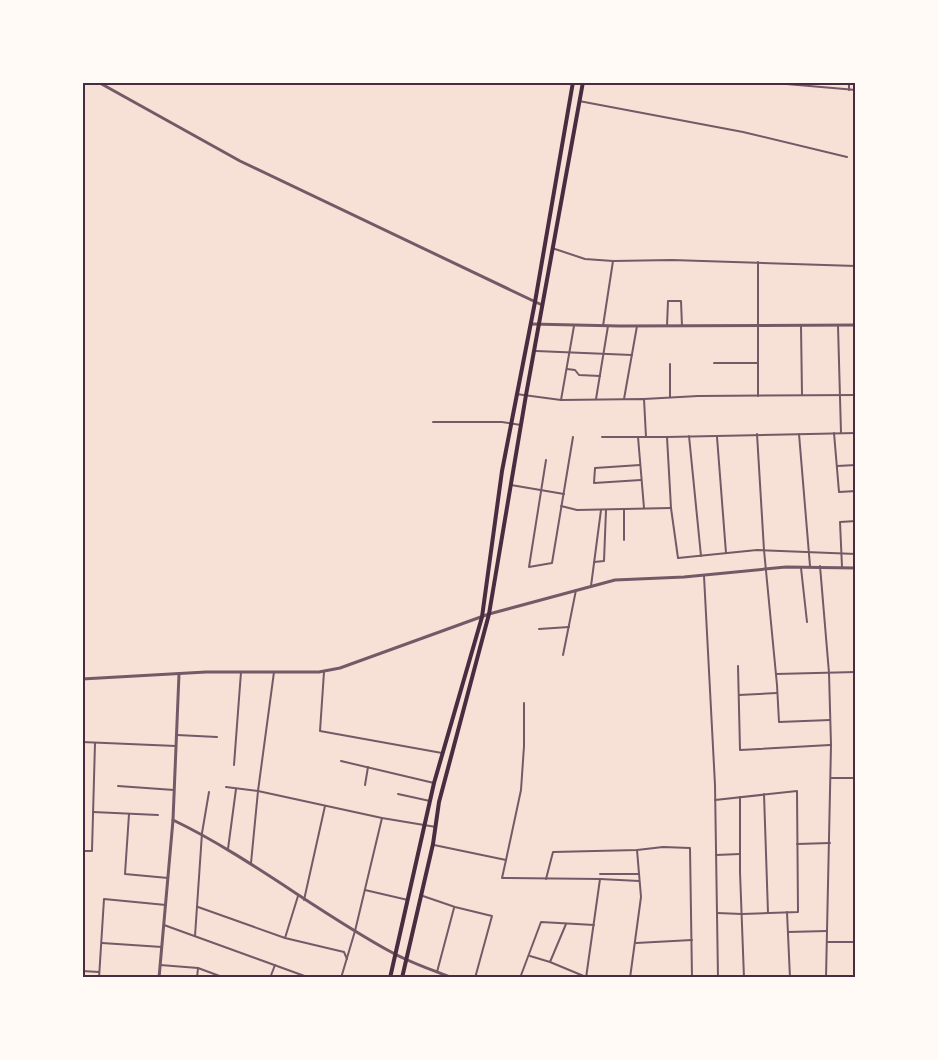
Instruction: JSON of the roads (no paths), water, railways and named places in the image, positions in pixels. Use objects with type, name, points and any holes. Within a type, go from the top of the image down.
[{"type":"main road","points":[[390,978],[434,783],[482,617],[510,423],[531,324],[573,82]]},
{"type":"main road","points":[[402,978],[433,844],[439,802],[489,614],[538,325],[583,82]]},
{"type":"main road","points":[[553,196],[561,198]]},
{"type":"street","points":[[98,82],[240,161],[542,305]]},
{"type":"street","points":[[763,82],[855,90]]},
{"type":"street","points":[[849,82],[849,90]]},
{"type":"street","points":[[579,101],[743,132],[847,157]]},
{"type":"street","points":[[552,248],[585,259],[613,261],[672,260],[855,266]]},
{"type":"street","points":[[596,399],[613,261]]},
{"type":"street","points":[[758,262],[758,396]]},
{"type":"street","points":[[667,326],[668,301],[681,301],[682,326]]},
{"type":"street","points":[[531,324],[574,326],[855,325]]},
{"type":"street","points":[[561,400],[574,326]]},
{"type":"street","points":[[624,399],[637,326]]},
{"type":"street","points":[[801,326],[802,395]]},
{"type":"street","points":[[838,326],[841,433]]},
{"type":"street","points":[[534,351],[632,355]]},
{"type":"street","points":[[714,363],[758,363]]},
{"type":"street","points":[[670,364],[670,398]]},
{"type":"street","points":[[566,369],[575,370],[579,375],[600,376]]},
{"type":"street","points":[[516,394],[561,400],[855,395]]},
{"type":"street","points":[[644,399],[646,437]]},
{"type":"street","points":[[433,422],[502,422],[521,425]]},
{"type":"street","points":[[602,437],[855,432]]},
{"type":"street","points":[[834,433],[840,492],[855,491]]},
{"type":"street","points":[[757,434],[778,722],[830,720]]},
{"type":"street","points":[[799,434],[810,566]]},
{"type":"street","points":[[717,435],[726,553]]},
{"type":"street","points":[[689,436],[701,556]]},
{"type":"street","points":[[546,460],[528,567],[552,563],[573,437]]},
{"type":"street","points":[[638,437],[644,508]]},
{"type":"street","points":[[667,437],[671,508],[678,558],[764,550],[855,554]]},
{"type":"street","points":[[640,465],[595,468],[594,483],[641,480]]},
{"type":"street","points":[[837,466],[855,465]]},
{"type":"street","points":[[511,485],[564,494]]},
{"type":"street","points":[[561,506],[578,510],[671,508]]},
{"type":"street","points":[[624,509],[624,540]]},
{"type":"street","points":[[591,586],[601,510]]},
{"type":"street","points":[[594,562],[604,561],[606,510]]},
{"type":"street","points":[[842,567],[840,522],[855,521]]},
{"type":"street","points":[[801,566],[807,622]]},
{"type":"street","points":[[82,679],[324,671],[340,668],[404,646],[489,614],[615,580],[801,566],[855,568]]},
{"type":"street","points":[[820,566],[829,673],[831,745],[826,978]]},
{"type":"street","points":[[704,574],[715,800],[718,978]]},
{"type":"street","points":[[563,655],[576,590]]},
{"type":"street","points":[[539,628],[569,627]]},
{"type":"street","points":[[738,666],[740,750],[831,745]]},
{"type":"street","points":[[324,671],[320,731],[442,753]]},
{"type":"street","points":[[234,765],[241,672]]},
{"type":"street","points":[[251,863],[274,672]]},
{"type":"street","points":[[776,674],[855,672]]},
{"type":"street","points":[[159,978],[173,819],[179,674]]},
{"type":"street","points":[[739,695],[777,693]]},
{"type":"street","points":[[524,703],[525,746],[521,789],[502,878],[640,881]]},
{"type":"street","points":[[177,735],[217,737]]},
{"type":"street","points":[[82,742],[176,746]]},
{"type":"street","points":[[82,851],[92,851],[95,742]]},
{"type":"street","points":[[341,761],[434,783]]},
{"type":"street","points":[[365,785],[368,766]]},
{"type":"street","points":[[831,778],[855,778]]},
{"type":"street","points":[[118,786],[174,790]]},
{"type":"street","points":[[226,787],[258,791],[382,818],[436,827]]},
{"type":"street","points":[[228,849],[237,788]]},
{"type":"street","points":[[715,800],[797,791],[798,912],[717,913]]},
{"type":"street","points":[[195,936],[202,834],[209,792]]},
{"type":"street","points":[[398,794],[430,801]]},
{"type":"street","points":[[764,794],[768,913]]},
{"type":"street","points":[[740,796],[744,978]]},
{"type":"street","points":[[304,900],[325,806]]},
{"type":"street","points":[[93,812],[158,815]]},
{"type":"street","points":[[129,814],[125,874],[168,878]]},
{"type":"street","points":[[341,978],[355,931],[382,818]]},
{"type":"street","points":[[173,819],[251,863],[304,900],[396,955],[452,978]]},
{"type":"street","points":[[797,844],[830,843]]},
{"type":"street","points":[[433,844],[506,860]]},
{"type":"street","points":[[546,879],[553,852],[690,848],[692,978]]},
{"type":"street","points":[[630,978],[641,897],[637,850]]},
{"type":"street","points":[[716,855],[740,854]]},
{"type":"street","points":[[600,874],[639,874]]},
{"type":"street","points":[[528,956],[550,962],[586,977],[600,879]]},
{"type":"street","points":[[365,890],[408,900]]},
{"type":"street","points":[[420,895],[492,916],[475,978]]},
{"type":"street","points":[[285,938],[298,896]]},
{"type":"street","points":[[99,978],[104,899],[166,905]]},
{"type":"street","points":[[198,907],[285,938],[344,952],[346,959]]},
{"type":"street","points":[[437,972],[455,907]]},
{"type":"street","points":[[787,912],[790,978]]},
{"type":"street","points":[[520,978],[541,922],[594,925]]},
{"type":"street","points":[[550,962],[566,923]]},
{"type":"street","points":[[164,925],[310,978]]},
{"type":"street","points":[[788,932],[827,932]]},
{"type":"street","points":[[636,944],[692,940]]},
{"type":"street","points":[[827,942],[855,942]]},
{"type":"street","points":[[101,943],[162,947]]},
{"type":"street","points":[[160,965],[198,968],[225,978]]},
{"type":"street","points":[[270,978],[275,965]]},
{"type":"street","points":[[197,978],[198,968]]},
{"type":"street","points":[[82,971],[99,972]]}]
